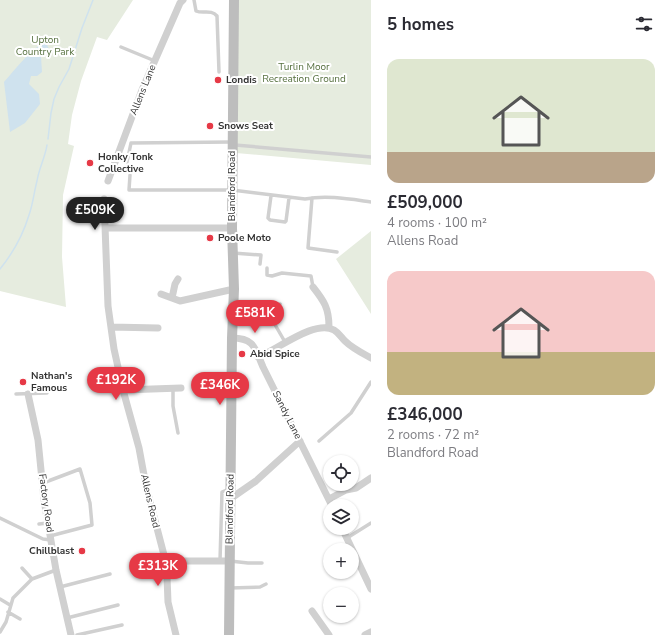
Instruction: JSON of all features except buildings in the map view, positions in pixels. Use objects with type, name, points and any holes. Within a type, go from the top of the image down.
[{"type":"main road","name":"Blandford Road","points":[[229,635],[230,588],[225,561],[230,494],[234,289],[232,252],[232,144],[234,0]]},
{"type":"street","name":"Allens Lane","points":[[108,181],[112,163],[142,90],[180,3],[183,0]]},
{"type":"street","name":"Allens Road","points":[[104,199],[108,306],[111,327],[123,390],[139,448],[146,486],[165,561],[168,602],[176,635]]},
{"type":"street","points":[[105,228],[232,228]]},
{"type":"street","points":[[172,298],[175,284],[178,279]]},
{"type":"street","points":[[312,287],[323,300],[327,309],[329,316],[329,327]]},
{"type":"street","points":[[161,294],[180,301],[234,289]]},
{"type":"street","points":[[111,327],[158,328]]},
{"type":"street","points":[[258,358],[312,329],[329,327],[340,334],[353,347],[371,358]]},
{"type":"street","name":"Sandy Lane","points":[[232,338],[244,339],[255,347],[258,358],[329,499]]},
{"type":"street","points":[[123,390],[181,388]]},
{"type":"street","name":"Factory Road","points":[[28,394],[38,440],[50,538],[71,635]]},
{"type":"street","points":[[230,494],[256,481],[300,441]]},
{"type":"street","points":[[329,499],[346,490],[356,488],[371,478]]},
{"type":"street","points":[[346,535],[371,589]]},
{"type":"street","points":[[165,561],[225,561]]},
{"type":"street","points":[[312,611],[329,635]]},
{"type":"street","points":[[365,635],[371,632]]},
{"type":"lane","points":[[194,0],[194,8],[196,11],[212,12],[217,16],[219,72]]},
{"type":"lane","points":[[121,47],[155,62]]},
{"type":"lane","points":[[127,162],[131,143],[232,144],[371,158]]},
{"type":"lane","points":[[130,175],[130,190],[232,190],[289,198],[344,199],[371,202]]},
{"type":"lane","points":[[271,196],[268,218],[270,220],[285,222],[289,198]]},
{"type":"lane","points":[[312,198],[308,248],[337,252]]},
{"type":"lane","points":[[232,252],[261,255],[260,264]]},
{"type":"lane","points":[[267,268],[267,275],[272,276],[282,273],[311,276],[312,287]]},
{"type":"lane","points":[[280,304],[271,312],[270,316],[286,343]]},
{"type":"lane","points":[[319,441],[351,413],[371,382]]},
{"type":"lane","points":[[173,388],[173,406],[178,432]]},
{"type":"lane","points":[[16,394],[47,393]]},
{"type":"lane","points":[[0,518],[43,539],[92,525],[90,503],[80,470],[43,483]]},
{"type":"lane","points":[[39,524],[48,523]]},
{"type":"lane","points":[[347,538],[371,523]]},
{"type":"lane","points":[[44,553],[53,552]]},
{"type":"lane","points":[[225,561],[262,563]]},
{"type":"lane","points":[[22,568],[32,579]]},
{"type":"lane","points":[[0,632],[6,622],[13,598],[32,579],[56,570]]},
{"type":"lane","points":[[60,587],[110,574]]},
{"type":"lane","points":[[230,588],[260,587],[266,584]]},
{"type":"lane","points":[[0,599],[10,605]]},
{"type":"lane","points":[[67,618],[118,605]]},
{"type":"lane","points":[[8,612],[20,619]]},
{"type":"lane","points":[[77,635],[122,624]]},
{"type":"green space","name":"Upton Country Park","points":[[0,0],[133,0],[107,40],[97,37],[81,81],[72,115],[68,144],[74,146],[63,195],[62,257],[66,307],[0,291]]},
{"type":"green space","name":"Turlin Moor Recreation Ground","points":[[238,0],[371,0],[371,165],[236,153]]},
{"type":"green space","points":[[371,231],[371,314],[336,259]]},
{"type":"water","points":[[45,41],[49,49],[41,57],[42,72],[37,76],[31,76],[29,84],[39,94],[40,104],[25,123],[10,132],[4,82],[28,55]]},
{"type":"waterway","points":[[48,139],[54,99],[69,69],[93,0]]},
{"type":"waterway","points":[[0,269],[9,257],[24,230],[32,207],[38,176],[47,145]]},
{"type":"place","name":"Londis","points":[[218,80]]},
{"type":"place","name":"Snows Seat","points":[[210,126]]},
{"type":"place","name":"Honky Tonk Collective","points":[[90,163]]},
{"type":"place","name":"Poole Moto","points":[[210,238]]},
{"type":"place","name":"Abid Spice","points":[[242,354]]},
{"type":"place","name":"Nathan's Famous","points":[[23,382]]},
{"type":"place","name":"Chillblast","points":[[82,551]]}]
